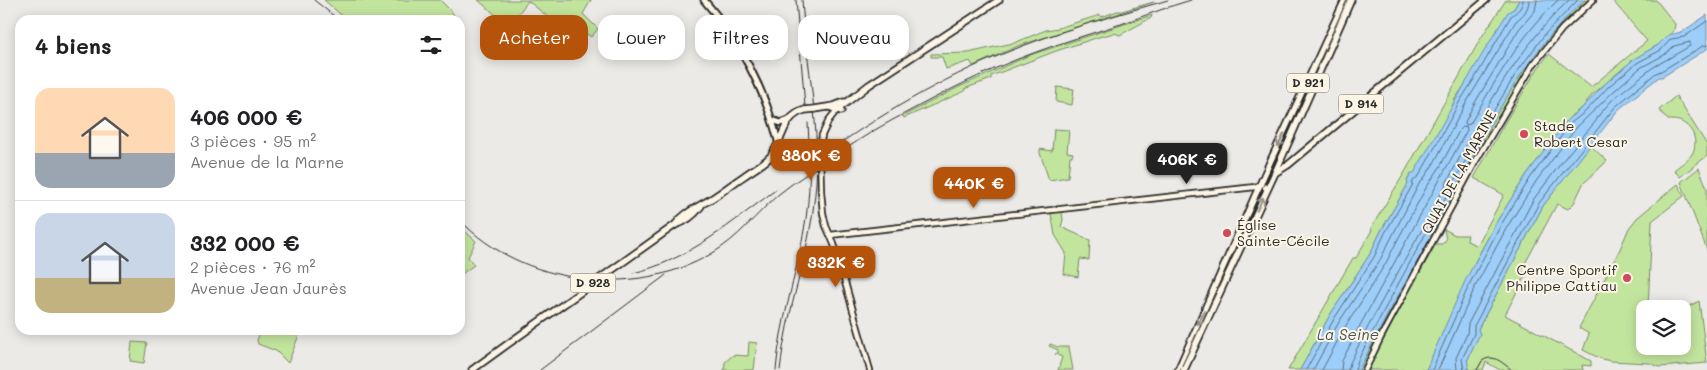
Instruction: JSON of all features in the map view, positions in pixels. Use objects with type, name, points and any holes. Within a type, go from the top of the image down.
[{"type":"main road","points":[[704,0],[719,19],[751,71],[765,98],[778,141]]},
{"type":"main road","points":[[838,111],[877,81],[999,0]]},
{"type":"main road","points":[[969,20],[1005,0]]},
{"type":"main road","name":"D 921","points":[[1269,164],[1345,0]]},
{"type":"main road","name":"D 921","points":[[1275,173],[1351,0]]},
{"type":"main road","name":"D 914","points":[[1275,173],[1288,165],[1486,0]]},
{"type":"main road","points":[[838,111],[861,96],[877,81]]},
{"type":"main road","points":[[823,108],[838,105],[853,98]]},
{"type":"main road","name":"D 928","points":[[472,370],[675,224],[694,208],[703,204],[769,158],[789,120],[797,112],[823,108],[838,111]]},
{"type":"main road","points":[[772,120],[781,123],[789,120]]},
{"type":"main road","points":[[1178,370],[1269,164],[1288,165]]},
{"type":"main road","points":[[1184,370],[1275,173]]},
{"type":"street","name":"QUAI DE LA MARINE","points":[[1365,370],[1478,159],[1533,65],[1562,29],[1593,0]]},
{"type":"street","points":[[823,108],[830,114],[820,149],[821,186],[825,221],[834,244],[870,370]]},
{"type":"street","points":[[828,120],[838,111]]},
{"type":"street","points":[[826,126],[838,111]]},
{"type":"street","points":[[830,235],[1255,187],[1261,184],[1267,189]]},
{"type":"green space","points":[[324,0],[440,0],[454,15],[341,15]]},
{"type":"green space","points":[[478,0],[591,0],[584,15],[546,15],[528,1],[517,15],[496,15]]},
{"type":"green space","points":[[1506,0],[1519,0],[1514,9],[1508,13],[1455,99],[1448,116],[1414,174],[1411,173],[1407,181],[1408,184],[1370,254],[1330,315],[1300,370],[1288,370],[1353,258],[1356,258],[1372,230],[1371,228],[1481,38]]},
{"type":"green space","points":[[1585,0],[1591,0],[1553,38],[1490,135],[1364,370],[1359,370],[1489,128],[1522,72],[1562,22]]},
{"type":"green space","points":[[1612,0],[1656,0],[1675,24],[1674,31],[1658,45],[1634,59],[1592,95],[1583,107],[1572,115],[1527,174],[1497,221],[1476,260],[1426,370],[1368,370],[1436,244],[1442,244],[1446,240],[1444,229],[1455,235],[1468,235],[1467,241],[1476,245],[1479,242],[1504,195],[1474,178],[1505,122],[1538,68],[1549,54],[1591,87],[1647,41]]},
{"type":"green space","points":[[1154,2],[1018,46],[973,66],[970,61],[946,69],[942,57],[931,57],[931,54],[968,53],[1014,43],[1046,30]]},
{"type":"green space","points":[[1152,15],[1151,18],[1120,35],[1114,33],[1056,51],[991,76],[991,79],[964,89],[965,91],[904,118],[903,116],[959,87],[1030,55]]},
{"type":"green space","points":[[588,19],[598,29],[591,37],[588,35]]},
{"type":"green space","points":[[1057,87],[1074,89],[1072,105],[1056,102]]},
{"type":"green space","points":[[1676,96],[1707,145],[1707,156],[1680,177],[1674,170],[1692,154],[1695,140],[1691,130],[1684,123],[1668,120],[1659,110]]},
{"type":"green space","points":[[1054,129],[1069,130],[1067,152],[1073,153],[1070,156],[1068,177],[1049,180],[1040,149],[1052,151]]},
{"type":"green space","points":[[1590,145],[1607,161],[1583,184],[1574,203],[1568,209],[1557,204],[1521,271],[1526,274],[1505,315],[1591,361],[1591,366],[1582,365],[1583,370],[1500,370],[1486,362],[1483,370],[1468,370],[1467,361],[1479,334],[1478,329],[1543,206]]},
{"type":"green space","points":[[1699,168],[1707,188],[1707,250],[1681,182]]},
{"type":"green space","name":"Centre Sportif Philippe Cattiau","points":[[1678,184],[1684,196],[1652,221],[1648,300],[1636,300],[1636,355],[1691,355],[1691,306],[1699,301],[1707,363],[1660,367],[1650,363],[1610,361],[1583,350],[1589,334],[1579,328],[1629,228],[1637,218]]},
{"type":"green space","points":[[1062,212],[1063,220],[1061,227],[1090,240],[1089,260],[1080,259],[1078,277],[1064,274],[1066,253],[1055,235],[1051,213]]},
{"type":"green space","points":[[465,231],[476,241],[468,257],[474,265],[465,271]]},
{"type":"green space","points":[[259,335],[299,335],[288,363],[276,351],[258,344]]},
{"type":"green space","points":[[132,342],[147,343],[144,363],[130,361]]},
{"type":"green space","points":[[749,342],[757,343],[754,370],[724,370],[725,362],[733,355],[748,356]]},
{"type":"green space","points":[[1050,344],[1058,347],[1069,347],[1073,370],[1058,370],[1062,357],[1055,354],[1058,353],[1058,350],[1049,346]]},
{"type":"water","name":"La Seine","points":[[1519,0],[1585,0],[1541,48],[1503,103],[1388,313],[1359,370],[1300,370],[1330,315],[1370,254],[1408,184],[1407,181],[1412,173],[1414,173],[1495,32],[1508,12],[1514,9]]},
{"type":"water","points":[[1707,15],[1707,49],[1662,77],[1659,77],[1618,110],[1543,206],[1478,329],[1480,334],[1467,361],[1468,370],[1426,370],[1465,281],[1497,221],[1527,174],[1568,119],[1634,59],[1658,45],[1668,35],[1682,32]]},
{"type":"tram line","points":[[796,0],[805,106]]},
{"type":"tram line","points":[[1180,370],[1347,0]]},
{"type":"tram line","points":[[776,370],[781,335],[801,248],[808,203],[808,123]]},
{"type":"railway","points":[[314,0],[333,15]]},
{"type":"railway","points":[[780,370],[787,326],[808,238],[817,170],[815,121],[802,0]]},
{"type":"railway","points":[[823,155],[911,99],[981,63],[1065,31],[1168,0]]},
{"type":"railway","points":[[465,224],[485,242],[514,259],[546,271],[580,278],[614,280],[648,277],[681,268],[721,248],[779,194],[799,179],[875,130],[933,99],[978,76],[1022,58],[1191,0]]},
{"type":"railway","points":[[633,273],[653,267],[691,250],[777,189]]},
{"type":"railway","points":[[540,370],[666,275]]},
{"type":"railway","points":[[1477,370],[1482,361],[1490,358],[1498,360],[1512,370]]},
{"type":"place","name":"Stade Robert Cesar","points":[[1524,134]]},
{"type":"place","name":"Église Sainte-Cécile","points":[[1227,233]]},
{"type":"place","name":"Centre Sportif Philippe Cattiau","points":[[1627,278]]}]
